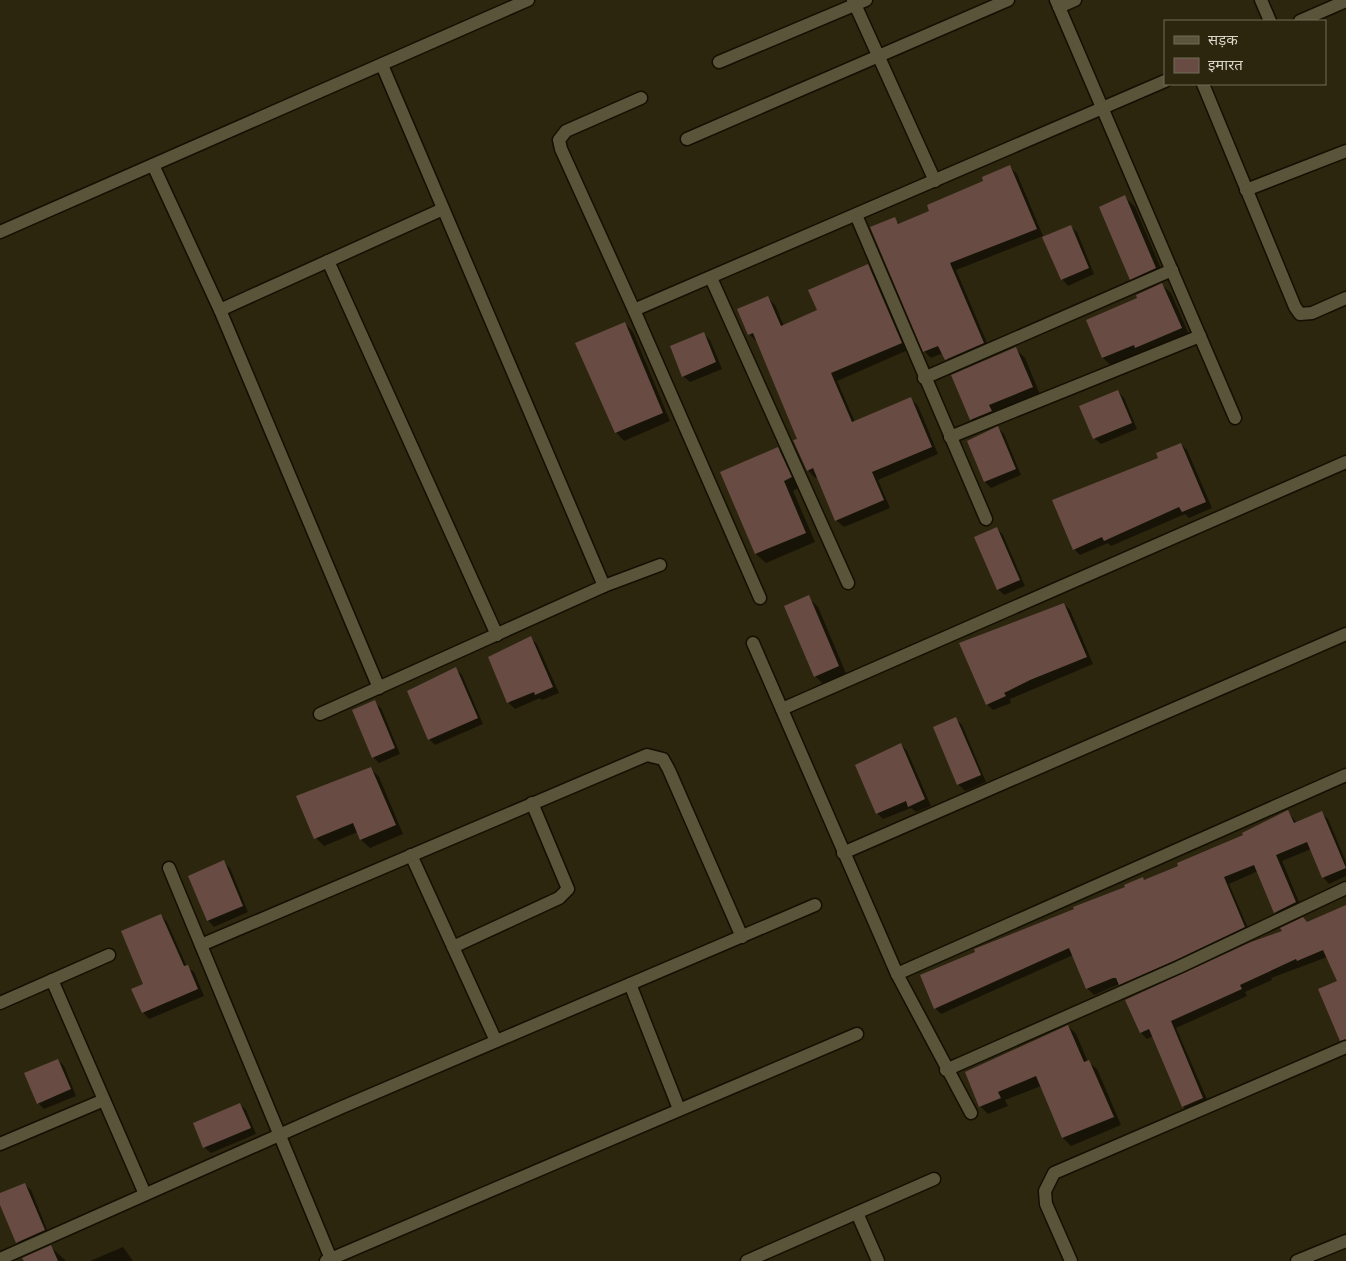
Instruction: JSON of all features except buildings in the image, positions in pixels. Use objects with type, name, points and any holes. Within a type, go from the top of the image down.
[{"type":"street","points":[[0,232],[382,65],[507,4],[528,0]]},
{"type":"street","points":[[687,139],[1008,0]]},
{"type":"street","points":[[1075,0],[1057,4],[1104,108],[1234,418]]},
{"type":"street","points":[[1261,0],[1270,20]]},
{"type":"street","points":[[1302,20],[1346,1]]},
{"type":"street","points":[[719,62],[858,2],[878,55],[935,181]]},
{"type":"street","points":[[382,65],[604,586]]},
{"type":"street","points":[[634,310],[1164,81]]},
{"type":"street","points":[[1203,85],[1290,297],[1300,314],[1312,313],[1346,298]]},
{"type":"street","points":[[641,98],[566,131],[560,140],[561,149],[634,310],[760,598]]},
{"type":"street","points":[[1246,190],[1346,151]]},
{"type":"street","points":[[153,165],[220,310],[379,688]]},
{"type":"street","points":[[220,310],[443,209]]},
{"type":"street","points":[[856,215],[924,378],[986,519]]},
{"type":"street","points":[[328,261],[496,635]]},
{"type":"street","points":[[924,378],[1172,270]]},
{"type":"street","points":[[711,278],[848,583]]},
{"type":"street","points":[[950,437],[1200,336]]},
{"type":"street","points":[[782,709],[1346,462]]},
{"type":"street","points":[[320,714],[604,586],[660,565]]},
{"type":"street","points":[[843,853],[1346,634]]},
{"type":"street","points":[[752,643],[897,974],[946,1070],[971,1113]]},
{"type":"street","points":[[201,945],[648,755],[663,759],[742,936]]},
{"type":"street","points":[[897,974],[1346,775]]},
{"type":"street","points":[[453,947],[559,898],[568,889],[532,803]]},
{"type":"street","points":[[411,855],[496,1041]]},
{"type":"street","points":[[169,868],[280,1135],[329,1260],[857,1034]]},
{"type":"street","points":[[946,1070],[1179,967],[1346,888]]},
{"type":"street","points":[[0,1259],[496,1041],[815,905]]},
{"type":"street","points":[[0,1003],[109,955]]},
{"type":"street","points":[[52,980],[145,1194]]},
{"type":"street","points":[[630,984],[679,1109]]},
{"type":"street","points":[[1071,1261],[1046,1204],[1045,1191],[1054,1173],[1346,1047]]},
{"type":"street","points":[[0,1144],[104,1100]]},
{"type":"street","points":[[747,1261],[934,1179]]},
{"type":"street","points":[[857,1213],[878,1261]]},
{"type":"street","points":[[1297,1261],[1346,1240]]}]
